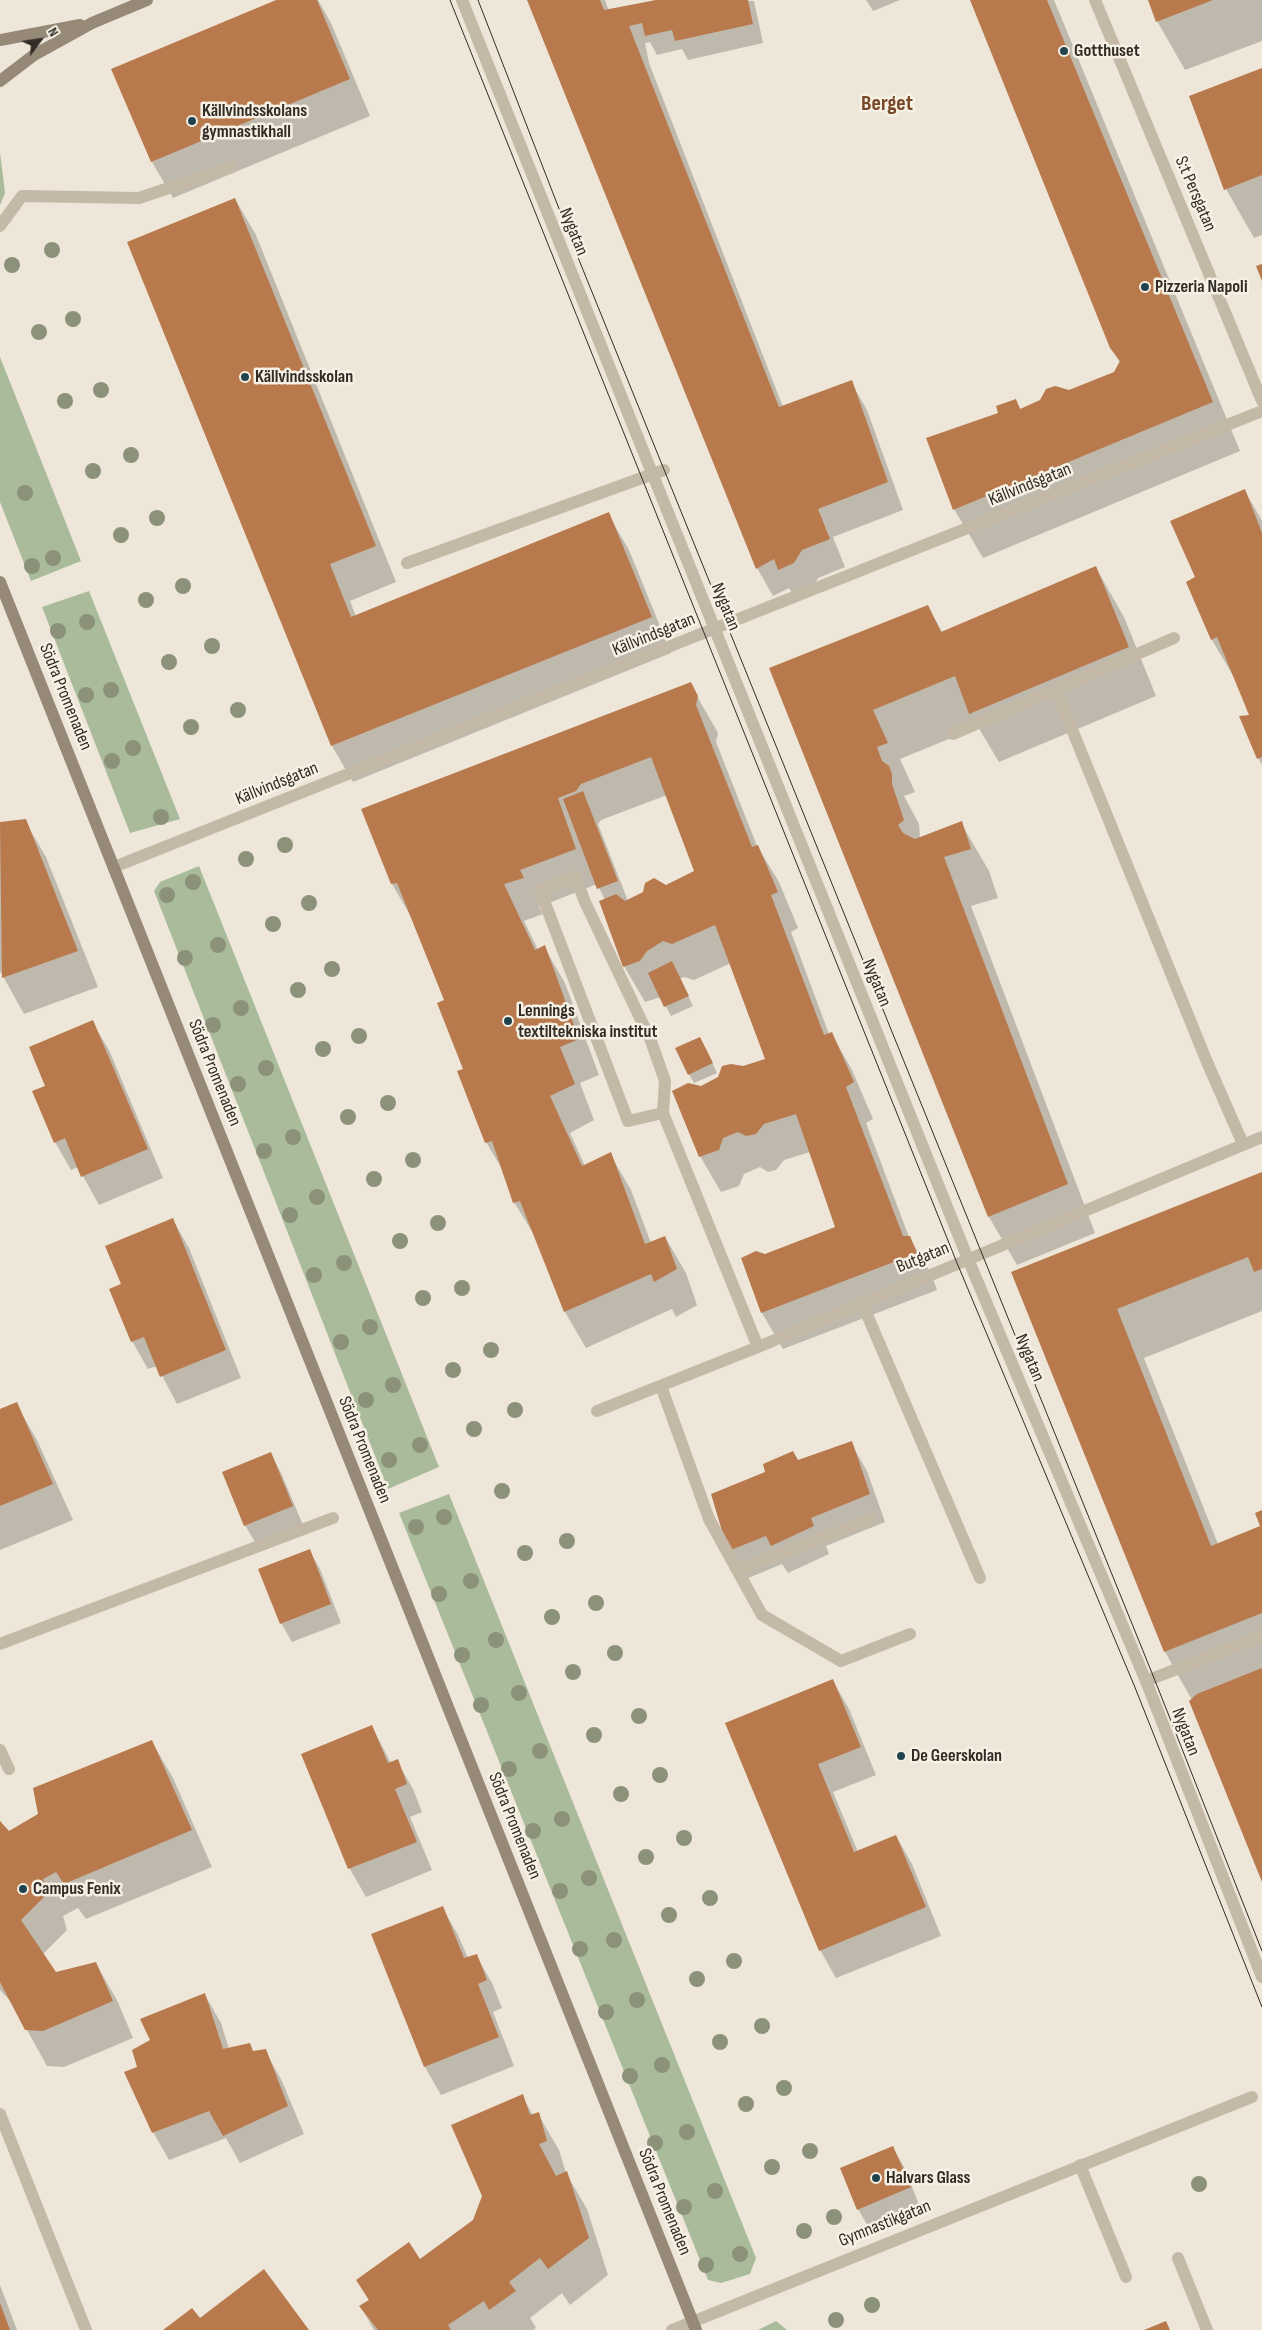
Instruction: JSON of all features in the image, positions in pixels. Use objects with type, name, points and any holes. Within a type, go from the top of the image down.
[{"type":"main road","points":[[0,81],[34,55],[92,23],[147,0]]},
{"type":"main road","points":[[0,40],[92,23]]},
{"type":"main road","name":"Södra Promenaden","points":[[0,582],[694,2325]]},
{"type":"street","name":"Nygatan","points":[[462,0],[658,472],[715,630],[968,1259],[1146,1681],[1262,1977]]},
{"type":"street","name":"S:t Persgatan","points":[[1095,0],[1262,401]]},
{"type":"street","points":[[0,226],[22,196],[140,198],[232,167]]},
{"type":"street","name":"Källvindsgatan","points":[[114,868],[1262,411]]},
{"type":"street","points":[[407,563],[658,472]]},
{"type":"street","points":[[953,734],[1174,638]]},
{"type":"street","points":[[1056,690],[1207,1062],[1243,1144]]},
{"type":"street","points":[[663,1113],[628,1121],[540,890],[575,876],[585,902],[651,1041],[665,1081],[663,1113],[758,1348]]},
{"type":"street","name":"Butgatan","points":[[597,1411],[758,1348],[1262,1137]]},
{"type":"street","points":[[862,1303],[980,1578]]},
{"type":"street","points":[[660,1386],[709,1519],[762,1615],[841,1661],[910,1634]]},
{"type":"street","points":[[0,1644],[333,1518]]},
{"type":"street","points":[[737,1570],[872,1519]]},
{"type":"street","points":[[1146,1681],[1262,1636]]},
{"type":"street","points":[[0,1750],[9,1769]]},
{"type":"street","name":"Gymnastikgatan","points":[[672,2330],[694,2325],[1080,2165],[1252,2097]]},
{"type":"street","points":[[0,2114],[86,2330]]},
{"type":"street","points":[[1080,2165],[1126,2277]]},
{"type":"street","points":[[1178,2258],[1207,2330]]},
{"type":"green space","points":[[0,152],[5,193],[0,205]]},
{"type":"green space","points":[[0,357],[81,561],[31,581],[0,502]]},
{"type":"green space","points":[[89,591],[180,819],[130,833],[42,607]]},
{"type":"green space","points":[[199,866],[439,1467],[388,1489],[154,891],[160,882]]},
{"type":"green space","points":[[449,1494],[756,2258],[750,2274],[721,2283],[708,2280],[399,1513]]},
{"type":"green space","points":[[776,2321],[787,2330],[758,2330]]},
{"type":"building","name":"Källvindsskolans gymnastikhall","points":[[276,0],[317,0],[350,79],[151,162],[111,69]]},
{"type":"building","points":[[527,0],[600,0],[604,10],[656,0],[748,0],[753,24],[675,41],[672,30],[645,36],[642,23],[629,26],[779,407],[852,380],[888,482],[818,509],[830,539],[802,550],[794,563],[778,570],[774,559],[756,569]]},
{"type":"building","points":[[970,0],[1047,0],[1213,402],[953,510],[926,438],[998,413],[996,406],[1016,399],[1020,409],[1040,400],[1046,389],[1055,386],[1069,390],[1114,372],[1120,361],[1110,348]]},
{"type":"building","points":[[1148,0],[1213,0],[1156,22]]},
{"type":"building","points":[[1262,68],[1262,175],[1224,190],[1189,96]]},
{"type":"building","name":"Källvindsskolan","points":[[235,198],[376,546],[330,564],[351,617],[609,512],[652,617],[331,746],[127,242]]},
{"type":"building","points":[[1262,264],[1262,281],[1256,266]]},
{"type":"building","points":[[1245,489],[1262,533],[1262,757],[1257,759],[1239,716],[1249,715],[1217,637],[1211,640],[1186,582],[1195,577],[1170,521]]},
{"type":"building","points":[[1096,566],[1129,647],[969,714],[955,676],[873,710],[888,743],[877,747],[882,761],[889,766],[892,774],[892,784],[904,820],[898,825],[903,833],[915,839],[962,821],[971,849],[944,857],[1068,1184],[988,1217],[769,668],[928,605],[941,632]]},
{"type":"building","points":[[691,682],[698,696],[696,705],[752,847],[758,845],[778,892],[771,895],[824,1035],[832,1032],[854,1082],[846,1087],[903,1236],[910,1236],[917,1253],[761,1313],[741,1258],[756,1251],[765,1254],[835,1227],[796,1114],[764,1124],[756,1134],[746,1136],[738,1132],[723,1138],[719,1150],[699,1157],[672,1091],[688,1083],[701,1086],[718,1077],[722,1066],[731,1064],[743,1066],[765,1059],[715,925],[672,944],[663,941],[647,951],[640,961],[623,967],[599,901],[616,894],[625,901],[643,892],[645,883],[654,878],[666,885],[694,871],[651,757],[581,784],[576,791],[558,798],[576,849],[520,870],[524,878],[504,884],[535,950],[545,945],[579,1039],[560,1047],[575,1084],[550,1096],[582,1166],[611,1152],[645,1244],[665,1236],[677,1269],[654,1282],[651,1274],[564,1312],[520,1201],[513,1203],[492,1141],[485,1143],[457,1071],[463,1069],[437,1003],[444,1000],[397,883],[391,884],[361,809]]},
{"type":"building","points":[[583,791],[618,881],[597,889],[563,799]]},
{"type":"building","points":[[26,819],[78,951],[2,978],[0,822]]},
{"type":"building","points":[[672,961],[689,996],[664,1007],[648,973]]},
{"type":"building","points":[[93,1020],[148,1149],[81,1177],[65,1138],[54,1143],[32,1091],[45,1086],[29,1047]]},
{"type":"building","points":[[700,1037],[713,1063],[688,1075],[675,1048]]},
{"type":"building","points":[[1262,1172],[1262,1269],[1254,1272],[1248,1257],[1117,1309],[1211,1546],[1260,1526],[1255,1513],[1262,1510],[1262,1613],[1164,1652],[1011,1272]]},
{"type":"building","points":[[173,1218],[226,1350],[160,1377],[144,1337],[131,1342],[109,1289],[121,1284],[105,1246]]},
{"type":"building","points":[[17,1402],[53,1484],[0,1506],[0,1409]]},
{"type":"building","points":[[852,1441],[870,1494],[811,1518],[814,1526],[771,1546],[766,1536],[728,1551],[711,1494],[765,1472],[763,1464],[793,1451],[798,1460]]},
{"type":"building","points":[[271,1452],[293,1506],[244,1526],[222,1472]]},
{"type":"building","points":[[310,1549],[331,1604],[280,1624],[258,1569]]},
{"type":"building","points":[[1262,1668],[1262,1882],[1189,1701],[1197,1694]]},
{"type":"building","points":[[833,1679],[861,1747],[818,1764],[854,1852],[896,1835],[926,1907],[819,1951],[725,1723]]},
{"type":"building","points":[[372,1725],[388,1763],[398,1759],[407,1784],[395,1789],[417,1842],[348,1869],[301,1754]]},
{"type":"building","name":"Campus Fenix","points":[[152,1740],[192,1830],[64,1884],[56,1872],[43,1879],[47,1894],[21,1920],[56,1972],[96,1962],[113,2001],[43,2031],[25,2030],[0,1982],[0,1821],[9,1831],[38,1814],[33,1788]]},
{"type":"building","points":[[443,1906],[464,1958],[477,1954],[487,1980],[478,1984],[499,2037],[424,2067],[371,1934]]},
{"type":"building","points":[[205,1993],[223,2049],[250,2043],[253,2051],[266,2049],[288,2106],[223,2136],[209,2111],[152,2133],[124,2072],[137,2067],[132,2050],[150,2040],[140,2019]]},
{"type":"building","points":[[523,2094],[530,2115],[539,2112],[547,2141],[539,2144],[556,2176],[567,2171],[589,2238],[548,2269],[540,2258],[509,2282],[516,2291],[489,2310],[484,2301],[448,2325],[451,2330],[378,2330],[359,2306],[369,2300],[356,2280],[409,2242],[420,2259],[473,2220],[482,2196],[451,2125]]},
{"type":"building","points":[[893,2146],[911,2187],[857,2210],[840,2168]]},
{"type":"building","points":[[264,2269],[309,2330],[163,2330],[192,2308],[200,2318]]},
{"type":"building","points":[[0,2303],[10,2330],[0,2330]]},
{"type":"building","points":[[1166,2321],[1170,2330],[1144,2330]]},
{"type":"tram line","points":[[450,0],[957,1263],[1134,1685],[1262,2007]]},
{"type":"tram line","points":[[478,0],[577,255],[1154,1678],[1262,1951]]},
{"type":"place","name":"Gotthuset","points":[[1064,51]]},
{"type":"place","name":"Källvindsskolans gymnastikhall","points":[[192,121]]},
{"type":"place","name":"Pizzeria Napoli","points":[[1145,287]]},
{"type":"place","name":"Källvindsskolan","points":[[245,377]]},
{"type":"place","name":"Lennings textiltekniska institut","points":[[508,1021]]},
{"type":"place","name":"De Geerskolan","points":[[901,1756]]},
{"type":"place","name":"Campus Fenix","points":[[23,1889]]},
{"type":"place","name":"Halvars Glass","points":[[876,2178]]},
{"type":"district","name":"Berget","points":[[887,104]]}]
